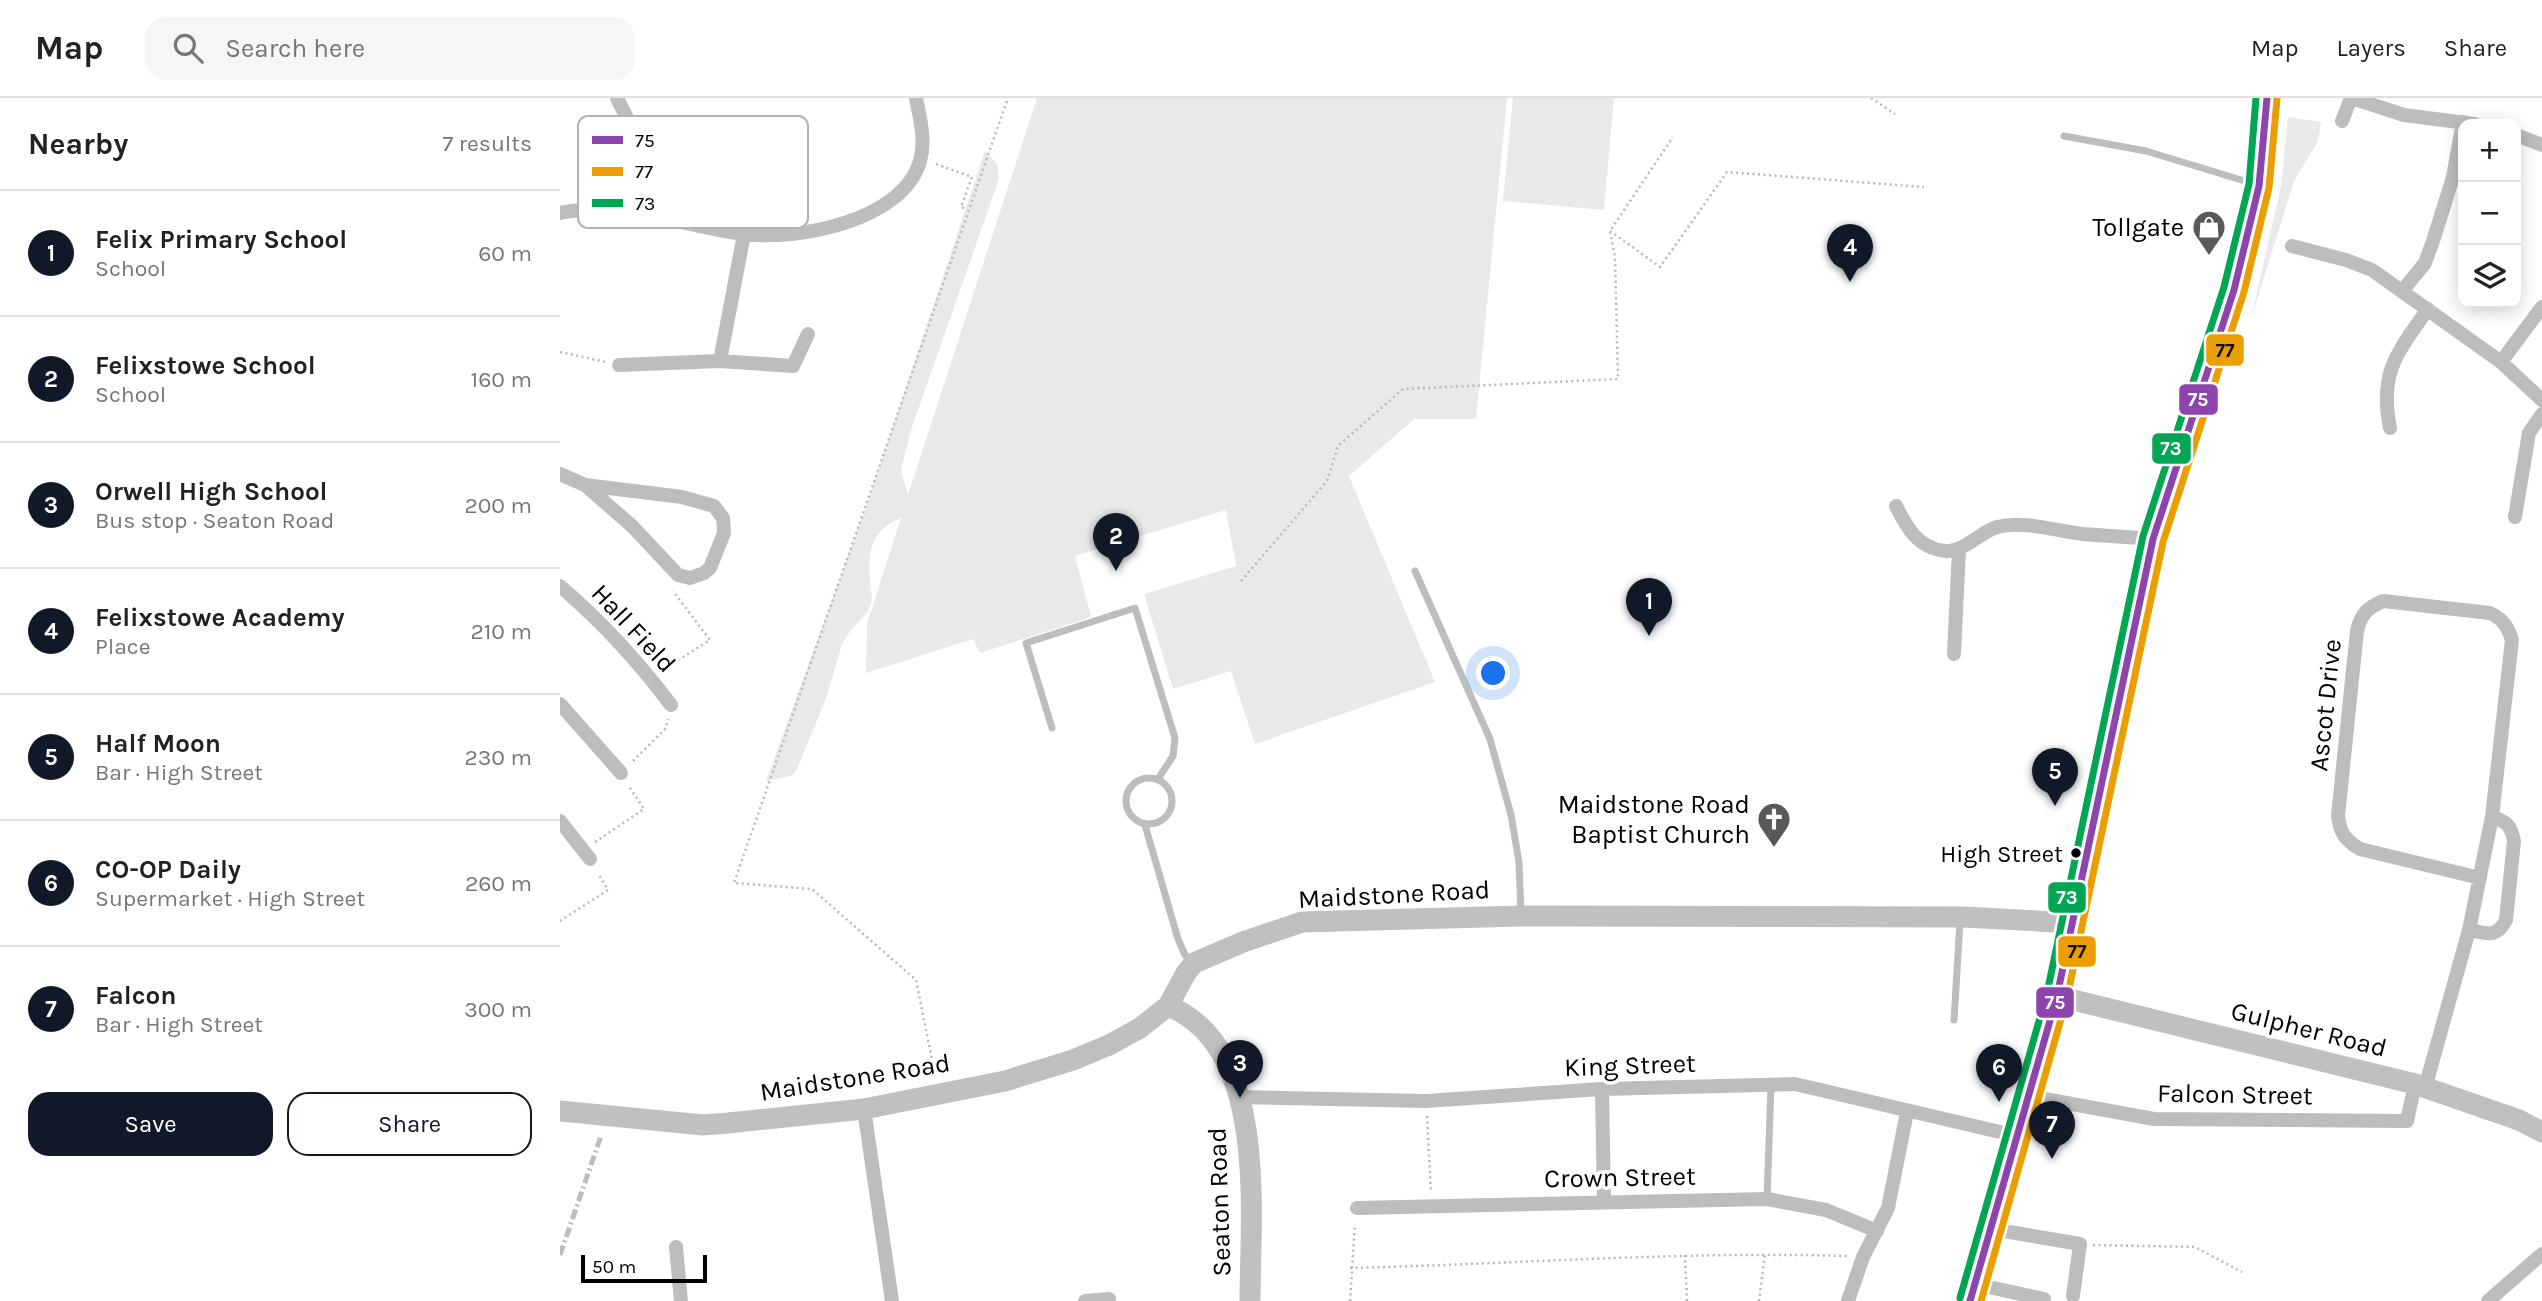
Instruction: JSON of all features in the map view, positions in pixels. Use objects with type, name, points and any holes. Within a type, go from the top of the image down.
[{"type":"street","points":[[617,98],[626,116]]},
{"type":"street","points":[[713,228],[744,234],[789,234],[817,230],[876,210],[891,201],[902,191],[920,164],[923,137],[916,98]]},
{"type":"street","points":[[2044,1299],[1973,1292],[2057,996],[2153,538],[2197,398],[2226,320],[2259,186],[2267,98]]},
{"type":"street","points":[[2342,121],[2352,98],[2404,115],[2458,122]]},
{"type":"street","points":[[2521,136],[2541,142]]},
{"type":"street","points":[[2403,290],[2424,263],[2458,159]]},
{"type":"street","points":[[560,213],[578,211]]},
{"type":"street","points":[[720,361],[744,234]]},
{"type":"street","points":[[2292,246],[2346,260],[2372,270],[2501,362],[2542,400]]},
{"type":"street","points":[[2501,362],[2542,307]]},
{"type":"street","points":[[2390,428],[2385,402],[2392,364],[2428,309]]},
{"type":"street","points":[[619,365],[720,361],[793,366],[808,334]]},
{"type":"street","points":[[2515,517],[2529,433],[2542,414]]},
{"type":"street","points":[[560,474],[585,485],[682,497],[714,506],[719,511],[724,534],[710,568],[698,576],[677,575],[632,526],[585,485]]},
{"type":"street","points":[[1896,506],[1915,539],[1948,552],[1959,549],[1975,537],[1997,527],[2018,525],[2082,534],[2153,538]]},
{"type":"street","points":[[1954,654],[1959,549]]},
{"type":"street","name":"Hall Field","points":[[560,586],[612,634],[671,705]]},
{"type":"street","name":"Ascot Drive","points":[[2420,1086],[2469,930],[2480,878],[2492,817],[2512,640],[2508,627],[2499,617],[2490,613],[2383,601],[2368,608],[2360,619],[2357,631],[2339,828],[2346,841],[2360,849],[2480,878]]},
{"type":"street","points":[[560,704],[621,773]]},
{"type":"street","points":[[2469,930],[2491,934],[2501,930],[2506,920],[2514,841],[2512,828],[2505,821],[2492,817]]},
{"type":"street","points":[[560,821],[587,854]]},
{"type":"street","name":"Maidstone Road","points":[[570,1111],[703,1125],[864,1109],[1004,1081],[1073,1060],[1110,1045],[1140,1028],[1168,1006],[1194,963],[1243,942],[1302,922],[1521,916],[1961,917],[2074,923]]},
{"type":"street","name":"Gulpher Road","points":[[2057,996],[2420,1086],[2519,1121],[2542,1132]]},
{"type":"street","name":"Seaton Road","points":[[1168,1006],[1182,1011],[1211,1038],[1240,1097],[1248,1152],[1251,1301]]},
{"type":"street","name":"King Street","points":[[1240,1097],[1426,1101],[1602,1089],[1795,1084],[2017,1136]]},
{"type":"street","name":"Falcon Street","points":[[2028,1097],[2154,1119],[2407,1121],[2420,1086]]},
{"type":"street","points":[[1602,1089],[1604,1202]]},
{"type":"street","points":[[864,1109],[892,1301]]},
{"type":"street","points":[[1848,1301],[1863,1257],[1888,1208],[1907,1112]]},
{"type":"street","name":"Crown Street","points":[[1357,1208],[1767,1199],[1835,1213],[1877,1231]]},
{"type":"street","points":[[1992,1229],[2080,1244],[2073,1296]]},
{"type":"street","points":[[676,1247],[681,1301]]},
{"type":"street","points":[[2488,1301],[2541,1256]]},
{"type":"street","points":[[1085,1301],[1109,1300]]},
{"type":"lane","points":[[2064,136],[2146,151],[2259,186]]},
{"type":"lane","points":[[1415,571],[1490,739],[1511,815],[1519,862],[1521,916]]},
{"type":"lane","points":[[1052,727],[1026,643],[1135,608],[1175,738],[1173,756],[1158,779]]},
{"type":"lane","points":[[1140,778],[1158,779],[1164,782],[1171,792],[1173,804],[1168,816],[1158,823],[1146,825],[1134,820],[1127,809],[1125,797],[1130,786],[1140,778]]},
{"type":"lane","points":[[1146,825],[1178,939],[1185,955],[1194,963]]},
{"type":"lane","points":[[1954,1020],[1961,917]]},
{"type":"lane","points":[[1767,1199],[1771,1085]]},
{"type":"path","points":[[939,1094],[916,980],[812,890],[734,883],[1008,98]]},
{"type":"path","points":[[1871,98],[1895,114]]},
{"type":"path","points":[[1241,581],[1327,481],[1338,446],[1403,389],[1618,379],[1615,257],[1610,231],[1673,137]]},
{"type":"path","points":[[934,163],[972,177],[961,207],[968,209]]},
{"type":"path","points":[[1610,231],[1660,267],[1727,172],[1924,187]]},
{"type":"path","points":[[560,352],[619,365]]},
{"type":"path","points":[[650,678],[710,640],[673,590],[677,575]]},
{"type":"path","points":[[560,921],[608,890],[587,854],[644,809],[621,773],[666,728],[671,705]]},
{"type":"path","points":[[1426,1101],[1432,1207]]},
{"type":"path","points":[[1350,1301],[1350,1268],[1357,1208]]},
{"type":"path","points":[[2080,1244],[2195,1247],[2242,1272]]},
{"type":"path","points":[[1759,1301],[1765,1254]]},
{"type":"path","points":[[1350,1268],[1685,1255],[1863,1257]]},
{"type":"path","points":[[1685,1255],[1687,1301]]},
{"type":"shaded area","points":[[1037,98],[1507,98],[1476,419],[1414,419],[1349,476],[1435,682],[1255,744],[1231,671],[1173,689],[1144,594],[1236,566],[1226,510],[1075,556],[1091,617],[980,653],[973,639],[866,673],[867,624],[901,518],[888,525],[874,541],[870,562],[872,600],[867,613],[842,644],[826,699],[797,769],[791,776],[766,781],[868,501],[985,151],[997,164],[999,179],[911,430],[901,470],[908,495]]},
{"type":"shaded area","points":[[1513,98],[1614,98],[1604,210],[1503,201]]},
{"type":"shaded area","points":[[2288,117],[2321,122],[2318,141],[2294,181],[2251,319],[2281,186]]},
{"type":"railway","points":[[560,1255],[601,1136]]},
{"type":"transit line","name":"73","points":[[1960,1298],[2047,993],[2143,536],[2224,287],[2249,184],[2256,98]]},
{"type":"transit line","name":"75","points":[[1970,1301],[2057,996],[2153,539],[2234,290],[2259,186],[2267,98]]},
{"type":"transit line","name":"77","points":[[1981,1301],[2067,998],[2163,542],[2244,292],[2269,188],[2277,99]]},
{"type":"place","name":"Tollgate","points":[[2209,257]]},
{"type":"place","name":"Felixstowe Academy","points":[[1850,282]]},
{"type":"place","name":"Felixstowe School","points":[[1116,571]]},
{"type":"place","name":"Felix Primary School","points":[[1649,636]]},
{"type":"place","name":"Half Moon","points":[[2055,806]]},
{"type":"place","name":"Maidstone Road Baptist Church","points":[[1774,849]]},
{"type":"place","name":"High Street","points":[[2076,853]]},
{"type":"place","name":"Orwell High School","points":[[1240,1098]]},
{"type":"place","name":"CO-OP Daily","points":[[1999,1102]]},
{"type":"place","name":"Falcon","points":[[2052,1159]]}]
